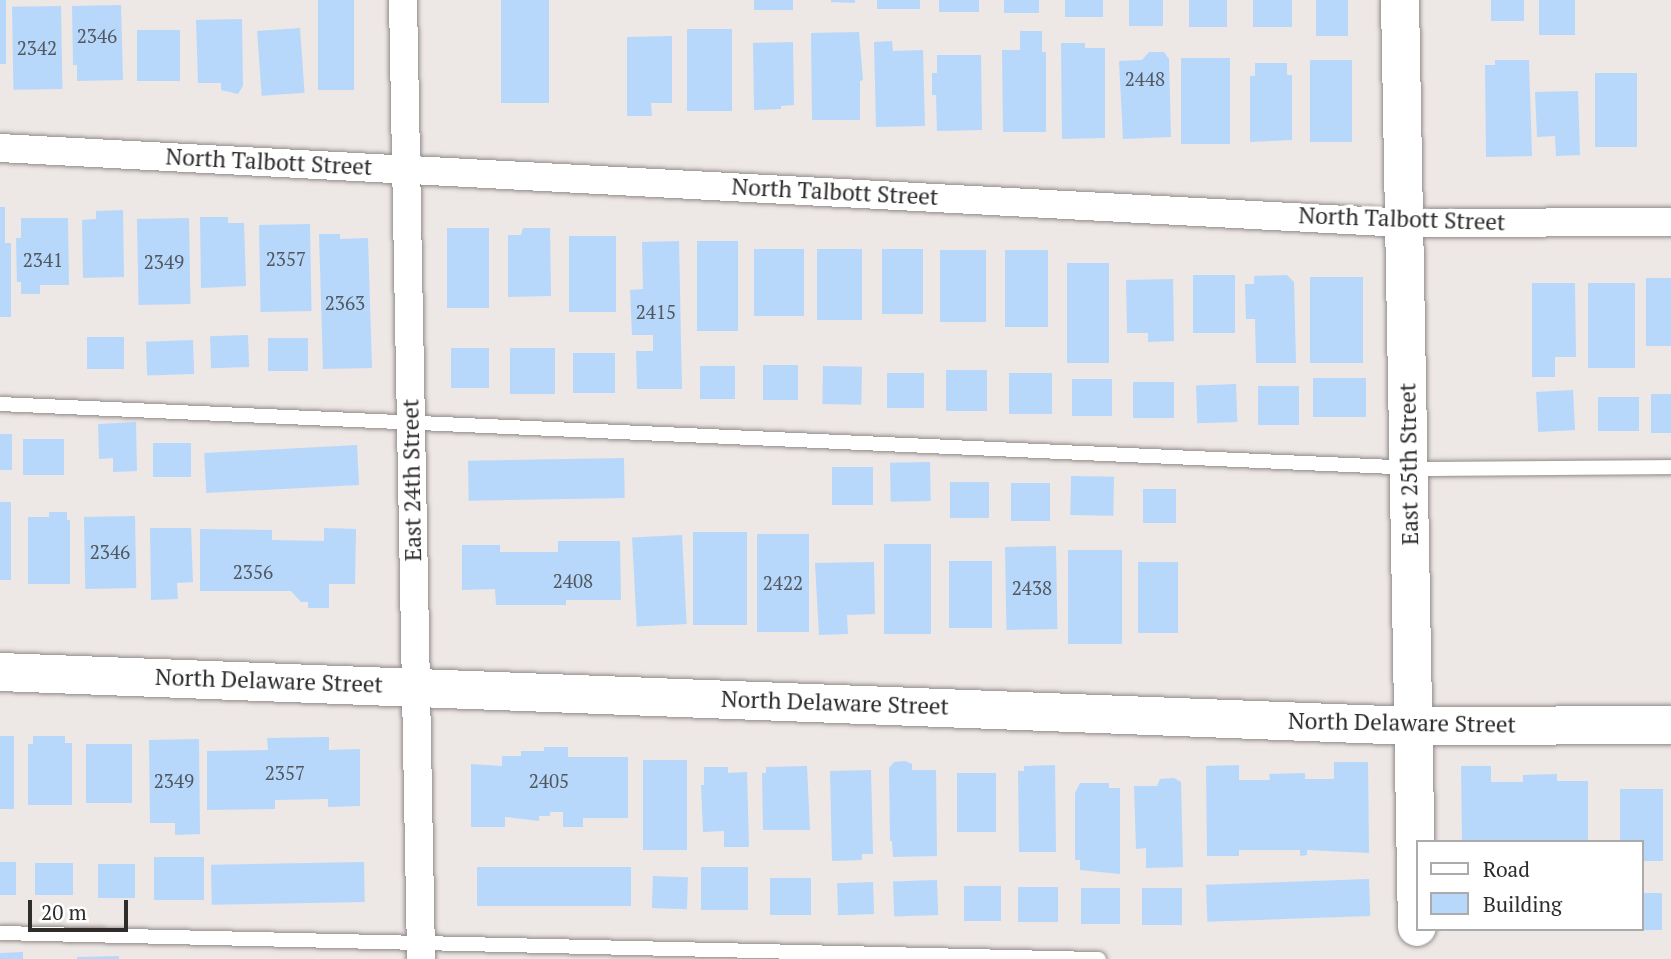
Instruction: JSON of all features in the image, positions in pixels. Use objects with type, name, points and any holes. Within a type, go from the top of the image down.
[{"type":"main road","name":"East 25th Street","points":[[1400,0],[1416,878]]},
{"type":"main road","name":"North Delaware Street","points":[[0,671],[1413,726],[1671,725]]},
{"type":"main road","name":"East 25th Street","points":[[1417,931],[1418,959]]},
{"type":"street","name":"East 24th Street","points":[[403,0],[421,951]]},
{"type":"street","name":"North Talbott Street","points":[[0,148],[1404,223],[1671,222]]},
{"type":"lane","points":[[0,404],[1409,468],[1671,467]]},
{"type":"lane","points":[[0,933],[421,951],[1099,959]]},
{"type":"building","points":[[0,0],[6,0],[6,64],[0,64]]},
{"type":"building","points":[[318,0],[354,0],[354,90],[318,90]]},
{"type":"building","points":[[501,0],[549,0],[549,103],[501,103]]},
{"type":"building","points":[[754,0],[793,0],[793,10],[754,10]]},
{"type":"building","points":[[855,0],[855,3],[831,2]]},
{"type":"building","points":[[877,0],[920,0],[920,9],[877,9]]},
{"type":"building","points":[[939,0],[979,0],[979,12],[939,12]]},
{"type":"building","points":[[1004,0],[1039,0],[1039,13],[1004,13]]},
{"type":"building","points":[[1065,0],[1103,0],[1103,17],[1065,17]]},
{"type":"building","points":[[1129,0],[1163,0],[1163,26],[1129,26]]},
{"type":"building","points":[[1189,0],[1227,0],[1227,27],[1189,27]]},
{"type":"building","points":[[1253,0],[1292,0],[1292,27],[1253,27]]},
{"type":"building","points":[[1316,0],[1348,0],[1348,36],[1316,36]]},
{"type":"building","points":[[1491,0],[1524,0],[1524,21],[1491,21]]},
{"type":"building","points":[[1539,0],[1575,0],[1575,35],[1539,35]]},
{"type":"building","points":[[121,5],[123,80],[77,81],[77,65],[73,65],[72,6]]},
{"type":"building","points":[[61,6],[62,89],[13,90],[12,7]]},
{"type":"building","points":[[242,19],[243,86],[238,94],[221,90],[221,83],[198,83],[196,20]]},
{"type":"building","points":[[300,28],[305,93],[262,96],[257,31]]},
{"type":"building","points":[[687,29],[732,29],[732,111],[687,111]]},
{"type":"building","points":[[137,30],[180,30],[180,81],[137,81]]},
{"type":"building","points":[[1020,31],[1042,31],[1042,52],[1046,52],[1046,132],[1003,132],[1002,50],[1020,50]]},
{"type":"building","points":[[859,32],[863,80],[860,81],[860,120],[812,120],[811,33]]},
{"type":"building","points":[[672,36],[672,103],[651,103],[652,116],[627,116],[627,37]]},
{"type":"building","points":[[892,41],[893,51],[923,50],[925,126],[876,127],[874,42]]},
{"type":"building","points":[[793,42],[794,105],[781,106],[781,109],[754,110],[753,43]]},
{"type":"building","points":[[1061,43],[1085,43],[1085,48],[1105,48],[1105,138],[1062,139]]},
{"type":"building","points":[[1149,52],[1164,52],[1169,59],[1171,137],[1123,139],[1119,61],[1142,60]]},
{"type":"building","points":[[937,55],[981,55],[982,130],[937,131],[932,73],[937,73]]},
{"type":"building","points":[[1181,58],[1230,58],[1230,144],[1181,144]]},
{"type":"building","points":[[1310,60],[1352,60],[1352,142],[1310,142]]},
{"type":"building","points":[[1495,60],[1529,60],[1532,156],[1486,157],[1485,65],[1495,65]]},
{"type":"building","points":[[1255,63],[1287,63],[1287,75],[1292,75],[1292,140],[1250,142],[1250,76],[1255,76]]},
{"type":"building","points":[[1595,73],[1637,73],[1637,147],[1595,147]]},
{"type":"building","points":[[1578,91],[1580,155],[1556,156],[1555,136],[1537,137],[1535,92]]},
{"type":"building","points":[[0,207],[5,207],[5,243],[11,243],[11,317],[0,317]]},
{"type":"building","points":[[123,210],[124,277],[83,278],[82,220],[96,219],[96,211]]},
{"type":"building","points":[[200,217],[228,217],[228,223],[244,223],[246,286],[201,288]]},
{"type":"building","points":[[21,218],[68,218],[69,285],[40,285],[40,294],[21,294],[21,282],[17,282],[16,238],[21,238]]},
{"type":"building","points":[[189,218],[191,304],[139,305],[137,219]]},
{"type":"building","points":[[310,224],[312,311],[261,312],[259,225]]},
{"type":"building","points":[[447,228],[489,228],[489,308],[447,308]]},
{"type":"building","points":[[523,228],[550,228],[551,296],[508,297],[508,235],[521,235]]},
{"type":"building","points":[[319,234],[340,234],[340,239],[368,238],[372,368],[323,369]]},
{"type":"building","points":[[569,236],[616,236],[616,312],[569,312]]},
{"type":"building","points":[[679,241],[682,389],[637,389],[636,351],[653,351],[653,335],[632,335],[630,290],[643,289],[642,242]]},
{"type":"building","points":[[697,241],[738,241],[738,331],[697,331]]},
{"type":"building","points":[[754,249],[804,249],[804,316],[754,316]]},
{"type":"building","points":[[817,249],[862,249],[862,320],[817,320]]},
{"type":"building","points":[[882,249],[923,249],[923,314],[882,314]]},
{"type":"building","points":[[940,250],[986,250],[986,322],[940,322]]},
{"type":"building","points":[[1005,250],[1048,250],[1048,327],[1005,327]]},
{"type":"building","points":[[1067,263],[1109,263],[1109,363],[1067,363]]},
{"type":"building","points":[[1193,275],[1235,275],[1235,333],[1193,333]]},
{"type":"building","points":[[1287,275],[1294,282],[1296,363],[1256,363],[1255,319],[1246,319],[1245,284],[1254,284],[1254,276]]},
{"type":"building","points":[[1310,277],[1363,277],[1363,363],[1310,363]]},
{"type":"building","points":[[1646,278],[1671,278],[1671,346],[1646,346]]},
{"type":"building","points":[[1173,279],[1174,341],[1148,342],[1148,333],[1127,333],[1126,280]]},
{"type":"building","points":[[1532,283],[1575,283],[1576,357],[1555,357],[1555,377],[1532,377]]},
{"type":"building","points":[[1588,283],[1635,283],[1635,368],[1588,368]]},
{"type":"building","points":[[248,335],[249,367],[211,368],[210,336]]},
{"type":"building","points":[[87,337],[124,337],[124,369],[87,369]]},
{"type":"building","points":[[268,338],[308,338],[308,371],[268,371]]},
{"type":"building","points":[[193,340],[194,374],[147,376],[146,342]]},
{"type":"building","points":[[451,348],[489,348],[489,388],[451,388]]},
{"type":"building","points":[[510,348],[555,348],[555,394],[510,394]]},
{"type":"building","points":[[573,353],[615,353],[615,393],[573,393]]},
{"type":"building","points":[[763,365],[798,365],[798,400],[763,400]]},
{"type":"building","points":[[700,366],[735,366],[735,399],[700,399]]},
{"type":"building","points":[[823,366],[862,367],[861,405],[822,404]]},
{"type":"building","points":[[946,370],[987,370],[987,411],[946,411]]},
{"type":"building","points":[[887,373],[924,373],[924,408],[887,408]]},
{"type":"building","points":[[1009,373],[1052,373],[1052,414],[1009,414]]},
{"type":"building","points":[[1313,378],[1366,378],[1366,417],[1313,417]]},
{"type":"building","points":[[1072,379],[1112,379],[1112,416],[1072,416]]},
{"type":"building","points":[[1133,382],[1174,382],[1174,418],[1133,418]]},
{"type":"building","points":[[1236,384],[1237,422],[1197,423],[1196,385]]},
{"type":"building","points":[[1258,386],[1299,386],[1299,425],[1258,425]]},
{"type":"building","points":[[1573,390],[1575,430],[1538,432],[1536,392]]},
{"type":"building","points":[[1651,394],[1671,394],[1671,433],[1651,433]]},
{"type":"building","points":[[1598,397],[1639,397],[1639,431],[1598,431]]},
{"type":"building","points":[[136,422],[137,471],[113,472],[113,458],[99,459],[98,424]]},
{"type":"building","points":[[0,434],[12,434],[12,470],[0,470]]},
{"type":"building","points":[[23,439],[64,439],[64,475],[23,475]]},
{"type":"building","points":[[153,443],[191,443],[191,477],[153,477]]},
{"type":"building","points":[[357,445],[359,485],[206,493],[204,453]]},
{"type":"building","points":[[624,458],[625,498],[469,501],[468,461]]},
{"type":"building","points":[[930,462],[931,501],[891,502],[890,463]]},
{"type":"building","points":[[832,467],[873,467],[873,505],[832,505]]},
{"type":"building","points":[[1071,476],[1114,477],[1113,516],[1070,515]]},
{"type":"building","points":[[950,482],[989,482],[989,518],[950,518]]},
{"type":"building","points":[[1011,483],[1050,483],[1050,521],[1011,521]]},
{"type":"building","points":[[1143,489],[1176,489],[1176,523],[1143,523]]},
{"type":"building","points":[[0,502],[11,502],[11,580],[0,580]]},
{"type":"building","points":[[49,512],[67,512],[67,520],[70,520],[70,584],[28,584],[28,517],[49,517]]},
{"type":"building","points":[[135,516],[136,588],[85,589],[84,517]]},
{"type":"building","points":[[150,528],[191,528],[193,582],[177,583],[178,599],[151,600]]},
{"type":"building","points":[[324,528],[356,529],[355,584],[329,584],[329,608],[308,608],[308,602],[301,602],[291,591],[200,591],[200,529],[272,530],[272,540],[324,541]]},
{"type":"building","points":[[693,532],[747,532],[747,625],[693,625]]},
{"type":"building","points":[[757,534],[809,534],[809,632],[757,632]]},
{"type":"building","points":[[682,535],[687,624],[637,626],[632,538]]},
{"type":"building","points":[[558,541],[620,541],[621,600],[566,600],[566,605],[496,605],[495,589],[462,590],[462,545],[500,545],[500,552],[558,552]]},
{"type":"building","points":[[884,544],[931,544],[931,634],[884,634]]},
{"type":"building","points":[[1056,546],[1057,629],[1006,630],[1005,547]]},
{"type":"building","points":[[1068,550],[1122,550],[1122,644],[1068,644]]},
{"type":"building","points":[[949,561],[992,561],[992,628],[949,628]]},
{"type":"building","points":[[874,562],[875,614],[847,615],[848,634],[819,635],[815,563]]},
{"type":"building","points":[[1138,562],[1178,562],[1178,633],[1138,633]]},
{"type":"building","points":[[0,736],[14,736],[14,809],[0,809]]},
{"type":"building","points":[[33,736],[65,736],[65,743],[72,743],[72,805],[28,805],[28,744],[33,744]]},
{"type":"building","points":[[329,737],[329,750],[360,749],[360,806],[328,807],[328,799],[275,800],[275,809],[207,810],[207,751],[268,750],[267,738]]},
{"type":"building","points":[[199,739],[200,834],[175,835],[175,823],[150,823],[149,740]]},
{"type":"building","points":[[86,744],[132,744],[132,803],[86,803]]},
{"type":"building","points":[[544,747],[568,747],[568,757],[628,757],[628,818],[583,818],[583,827],[563,827],[563,812],[550,812],[550,816],[539,816],[539,821],[505,817],[505,827],[471,827],[471,764],[502,766],[502,756],[521,756],[521,751],[544,751]]},
{"type":"building","points":[[643,760],[687,760],[687,850],[643,850]]},
{"type":"building","points":[[905,761],[912,764],[912,770],[936,770],[937,856],[893,857],[890,841],[889,768],[894,762]]},
{"type":"building","points":[[1334,762],[1368,762],[1369,853],[1307,850],[1307,855],[1300,856],[1300,850],[1239,850],[1239,856],[1207,856],[1206,766],[1239,765],[1239,780],[1270,780],[1269,774],[1305,773],[1305,779],[1334,779]]},
{"type":"building","points":[[1055,765],[1056,852],[1019,852],[1018,771],[1024,771],[1024,766]]},
{"type":"building","points":[[807,766],[810,830],[763,830],[762,773],[766,773],[766,767]]},
{"type":"building","points":[[1461,766],[1491,766],[1491,782],[1523,782],[1523,775],[1557,774],[1557,781],[1588,781],[1588,840],[1462,840]]},
{"type":"building","points":[[704,767],[728,767],[728,773],[747,772],[749,847],[724,847],[724,831],[703,832],[701,785],[704,785]]},
{"type":"building","points":[[871,770],[873,854],[862,854],[862,860],[832,861],[830,771]]},
{"type":"building","points":[[957,773],[996,773],[996,832],[957,832]]},
{"type":"building","points":[[1174,778],[1181,782],[1183,867],[1146,868],[1146,848],[1136,849],[1134,786],[1157,786],[1160,779]]},
{"type":"building","points":[[1080,783],[1109,783],[1109,788],[1120,788],[1120,874],[1080,870],[1080,860],[1075,860],[1075,793]]},
{"type":"building","points":[[1620,789],[1663,789],[1663,861],[1643,861],[1643,840],[1620,840]]},
{"type":"building","points":[[154,857],[204,857],[204,900],[154,900]]},
{"type":"building","points":[[0,862],[16,862],[16,895],[0,895]]},
{"type":"building","points":[[364,862],[365,902],[212,905],[211,865]]},
{"type":"building","points":[[35,863],[73,863],[73,895],[35,895]]},
{"type":"building","points":[[98,864],[135,864],[135,898],[98,898]]},
{"type":"building","points":[[477,867],[631,867],[631,906],[477,906]]},
{"type":"building","points":[[701,867],[748,867],[748,910],[701,910]]},
{"type":"building","points":[[653,876],[688,877],[687,909],[652,908]]},
{"type":"building","points":[[770,878],[811,878],[811,915],[770,915]]},
{"type":"building","points":[[1369,879],[1370,916],[1207,922],[1206,885]]},
{"type":"building","points":[[937,880],[938,915],[894,917],[893,882]]},
{"type":"building","points":[[873,882],[874,914],[838,915],[837,883]]},
{"type":"building","points":[[964,886],[1001,886],[1001,921],[964,921]]},
{"type":"building","points":[[1018,887],[1058,887],[1058,922],[1018,922]]},
{"type":"building","points":[[1081,888],[1120,888],[1120,924],[1081,924]]},
{"type":"building","points":[[1142,888],[1182,888],[1182,925],[1142,925]]},
{"type":"building","points":[[1643,893],[1662,893],[1662,930],[1643,930]]},
{"type":"building","points":[[23,952],[23,959],[0,959],[0,953]]},
{"type":"building","points":[[119,956],[119,959],[77,959],[77,957]]}]
